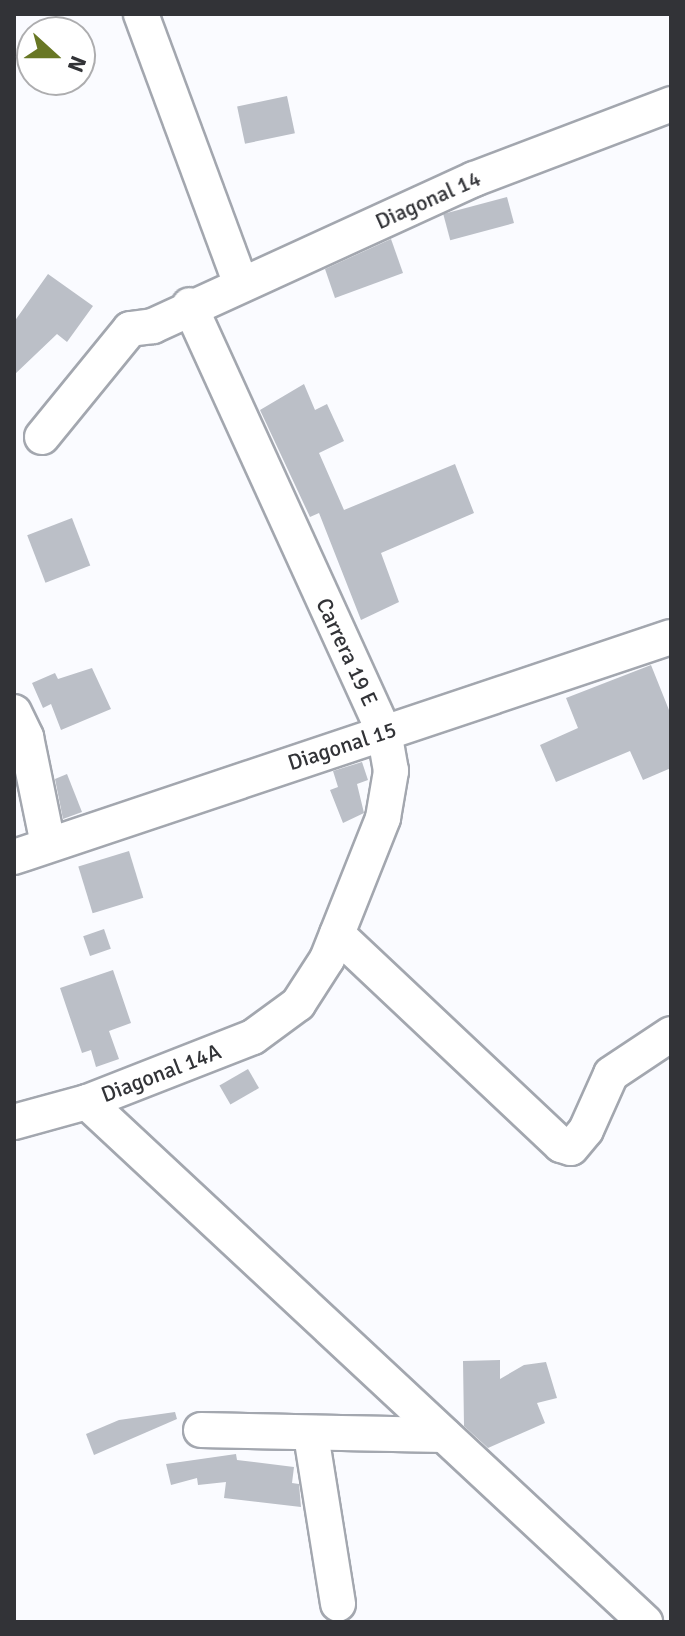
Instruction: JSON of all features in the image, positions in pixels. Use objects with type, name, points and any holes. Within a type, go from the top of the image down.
[{"type":"street","points":[[141,14],[241,284]]},
{"type":"street","name":"Diagonal 14","points":[[42,437],[130,329],[153,326],[189,305],[474,179],[671,104]]},
{"type":"street","name":"Carrera 19 E","points":[[189,305],[384,732],[391,771],[383,818],[337,934],[298,1004]]},
{"type":"street","name":"Diagonal 15","points":[[14,857],[671,637]]},
{"type":"street","points":[[14,712],[26,737],[48,844]]},
{"type":"street","points":[[337,934],[561,1145],[571,1148],[586,1130],[611,1074],[671,1034]]},
{"type":"street","name":"Diagonal 14A","points":[[14,1122],[87,1102],[253,1037],[298,1004]]},
{"type":"street","points":[[87,1102],[645,1622]]},
{"type":"street","points":[[201,1430],[311,1435],[444,1435]]},
{"type":"street","points":[[311,1435],[338,1604]]},
{"type":"building","points":[[287,96],[295,133],[245,144],[237,107]]},
{"type":"building","points":[[507,197],[514,223],[450,240],[443,214]]},
{"type":"building","points":[[391,239],[403,273],[335,298],[325,269]]},
{"type":"building","points":[[48,274],[93,306],[67,342],[57,334],[14,375],[14,322]]},
{"type":"building","points":[[304,384],[315,410],[327,404],[344,441],[319,453],[344,510],[455,464],[474,513],[381,553],[399,602],[361,620],[319,513],[310,517],[260,410]]},
{"type":"building","points":[[72,518],[90,566],[45,583],[27,535]]},
{"type":"building","points":[[651,665],[671,715],[671,768],[643,780],[630,751],[556,782],[540,745],[578,728],[566,698]]},
{"type":"building","points":[[92,668],[111,709],[61,730],[51,704],[43,708],[32,683],[55,673],[58,679]]},
{"type":"building","points":[[362,762],[368,780],[357,784],[364,813],[343,823],[330,790],[338,787],[333,771]]},
{"type":"building","points":[[67,774],[82,812],[63,819],[55,779]]},
{"type":"building","points":[[129,851],[143,898],[93,913],[78,866]]},
{"type":"building","points":[[104,929],[111,949],[90,956],[83,936]]},
{"type":"building","points":[[113,970],[131,1023],[109,1031],[119,1059],[96,1067],[91,1050],[82,1053],[60,988]]},
{"type":"building","points":[[248,1069],[259,1088],[230,1105],[219,1086]]},
{"type":"building","points":[[500,1360],[500,1379],[524,1365],[546,1362],[557,1398],[537,1403],[545,1423],[488,1448],[464,1426],[463,1361]]},
{"type":"building","points":[[175,1412],[177,1419],[94,1455],[86,1434],[119,1420]]},
{"type":"building","points":[[236,1454],[237,1460],[294,1467],[292,1483],[299,1484],[301,1507],[224,1498],[226,1482],[198,1485],[197,1478],[171,1485],[166,1464]]}]
